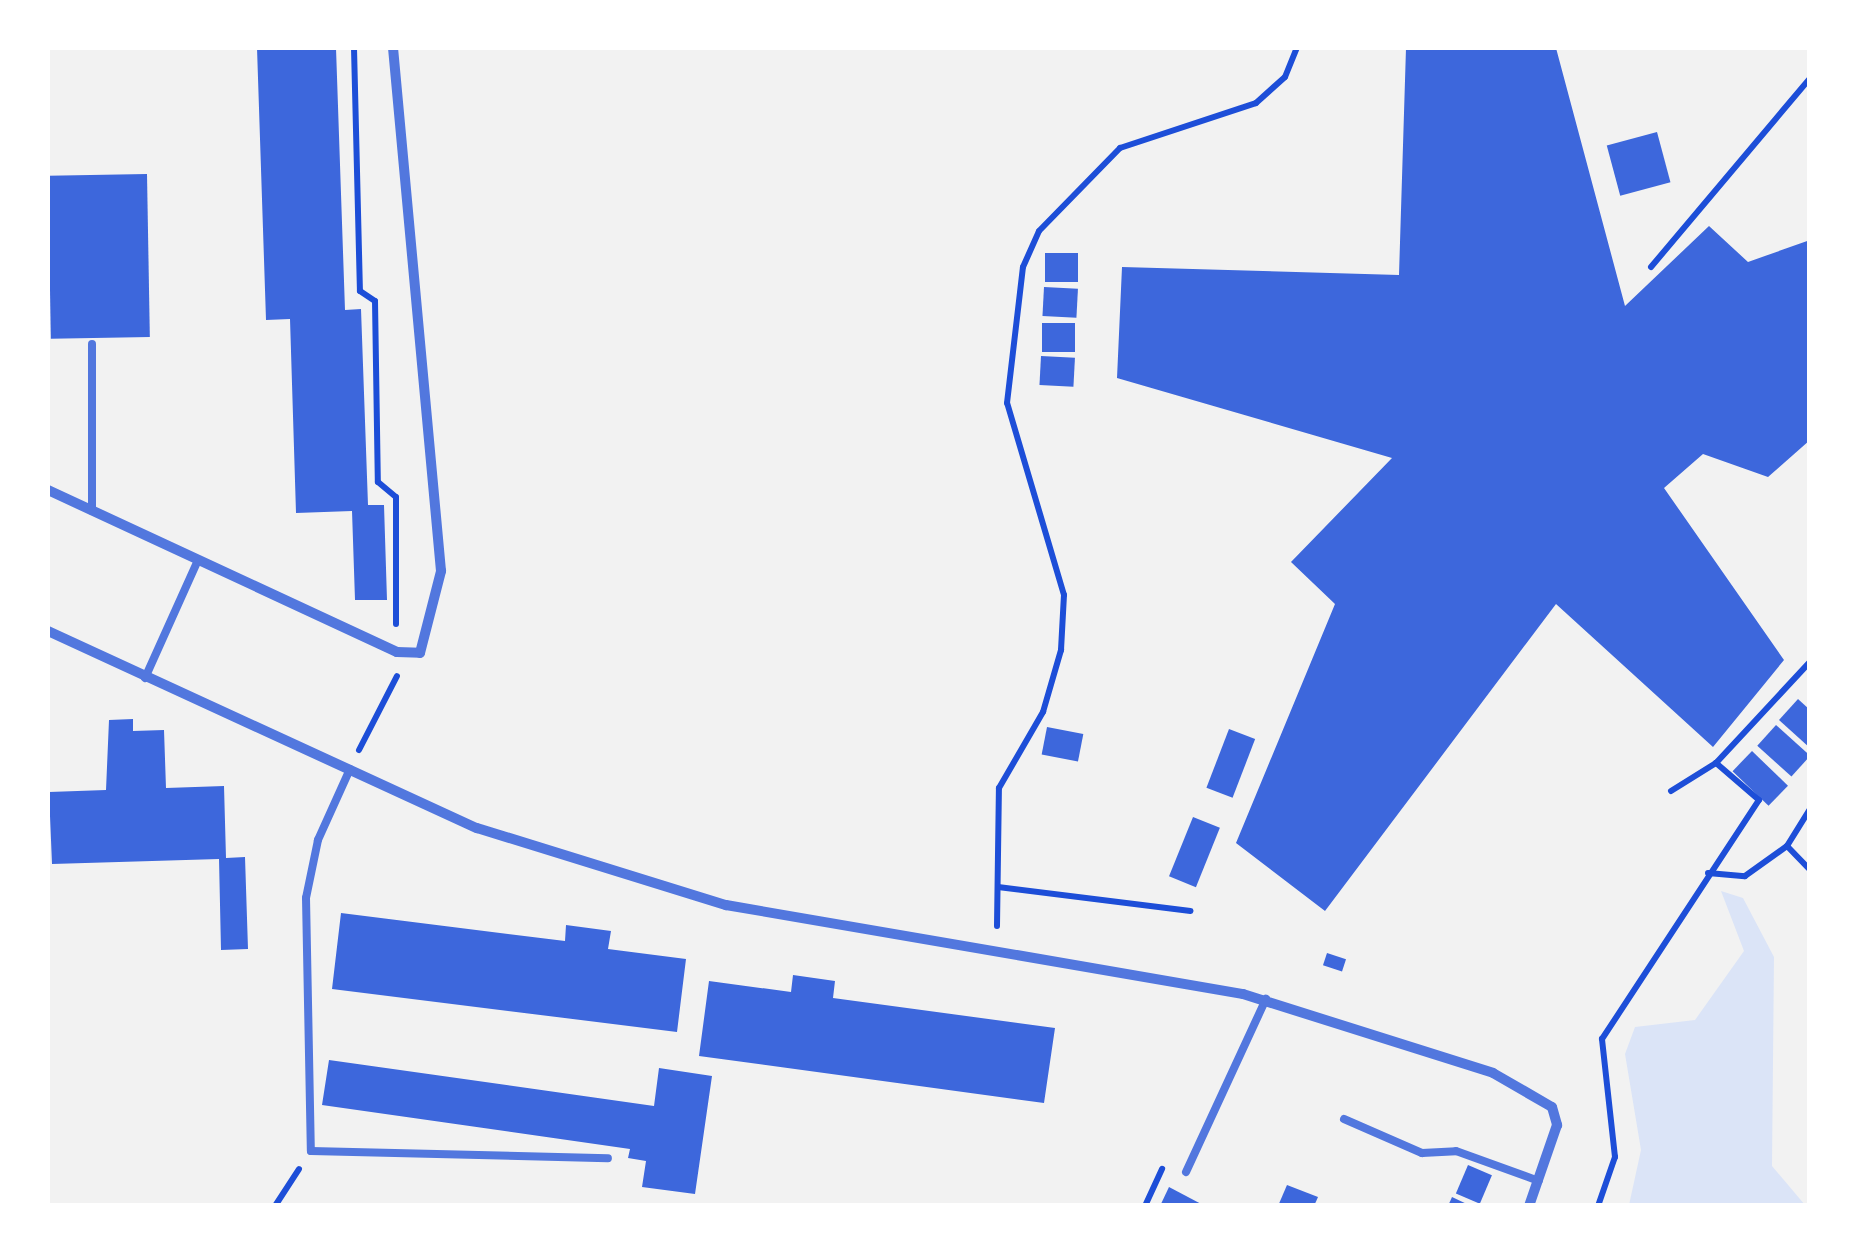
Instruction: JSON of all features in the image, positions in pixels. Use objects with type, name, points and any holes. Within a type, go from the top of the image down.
[{"type":"street","points":[[48,490],[396,652],[420,653],[441,571],[393,48]]},
{"type":"street","points":[[48,630],[477,828],[726,906],[1266,999],[1493,1073],[1552,1107],[1554,1145],[1529,1206]]},
{"type":"lane","points":[[92,344],[92,511]]},
{"type":"lane","points":[[145,678],[198,560]]},
{"type":"lane","points":[[350,768],[318,840],[306,898],[310,1151],[608,1158]]},
{"type":"lane","points":[[1186,1172],[1266,999]]},
{"type":"lane","points":[[1344,1119],[1422,1153],[1456,1151],[1540,1181]]},
{"type":"path","points":[[350,768],[397,677],[396,497],[378,482],[375,301],[360,291],[354,48]]},
{"type":"path","points":[[996,952],[999,788],[1043,712],[1061,650],[1064,595],[1007,403],[1023,267],[1039,231],[1120,148],[1256,102],[1284,77],[1297,48]]},
{"type":"path","points":[[1651,267],[1810,78]]},
{"type":"path","points":[[1671,791],[1716,763],[1810,662]]},
{"type":"path","points":[[1598,1206],[1615,1157],[1602,1039],[1708,873],[1760,800],[1716,763]]},
{"type":"path","points":[[1708,873],[1745,876],[1787,846],[1810,809]]},
{"type":"path","points":[[1787,846],[1810,870]]},
{"type":"path","points":[[998,887],[1192,912]]},
{"type":"path","points":[[275,1206],[310,1151]]},
{"type":"shaded area","points":[[1721,891],[1743,898],[1774,957],[1772,1166],[1805,1205],[1629,1205],[1641,1150],[1625,1054],[1635,1027],[1695,1020],[1744,951]]},
{"type":"building","points":[[257,48],[336,48],[345,310],[361,309],[368,505],[384,505],[387,600],[355,600],[352,511],[296,513],[290,319],[266,320]]},
{"type":"building","points":[[1406,48],[1556,48],[1625,306],[1709,226],[1748,262],[1810,240],[1810,440],[1768,477],[1703,454],[1664,488],[1784,660],[1713,747],[1556,604],[1325,911],[1236,843],[1335,604],[1291,562],[1392,458],[1117,378],[1122,267],[1399,275]]},
{"type":"building","points":[[1657,132],[1670,182],[1620,196],[1607,145]]},
{"type":"building","points":[[147,174],[150,337],[51,339],[48,176]]},
{"type":"building","points":[[1045,253],[1078,253],[1078,282],[1045,282]]},
{"type":"building","points":[[1044,287],[1078,289],[1076,318],[1042,316]]},
{"type":"building","points":[[1042,323],[1075,323],[1075,352],[1042,352]]},
{"type":"building","points":[[1041,356],[1075,358],[1073,387],[1039,385]]},
{"type":"building","points":[[1798,699],[1810,710],[1810,748],[1779,720]]},
{"type":"building","points":[[133,719],[133,731],[164,730],[166,788],[224,786],[226,858],[245,857],[248,949],[221,950],[219,859],[52,864],[49,792],[106,790],[109,720]]},
{"type":"building","points":[[1776,725],[1810,756],[1791,777],[1757,746]]},
{"type":"building","points":[[1047,727],[1083,734],[1078,762],[1042,754]]},
{"type":"building","points":[[1229,729],[1255,739],[1233,798],[1206,788]]},
{"type":"building","points":[[1752,751],[1788,786],[1769,806],[1733,771]]},
{"type":"building","points":[[1193,817],[1220,828],[1196,887],[1169,876]]},
{"type":"building","points":[[341,913],[565,941],[566,925],[611,931],[608,949],[686,959],[677,1032],[332,989]]},
{"type":"building","points":[[1327,953],[1346,959],[1342,972],[1323,965]]},
{"type":"building","points":[[793,975],[835,981],[833,998],[1055,1028],[1044,1103],[699,1056],[709,981],[791,992]]},
{"type":"building","points":[[329,1060],[654,1106],[659,1068],[712,1076],[695,1194],[642,1187],[646,1161],[628,1158],[630,1149],[322,1105]]},
{"type":"building","points":[[1468,1165],[1492,1175],[1480,1204],[1456,1194]]},
{"type":"building","points":[[1287,1185],[1318,1197],[1314,1206],[1278,1206]]},
{"type":"building","points":[[1169,1187],[1205,1206],[1160,1206]]},
{"type":"building","points":[[1452,1197],[1471,1206],[1448,1206]]}]
